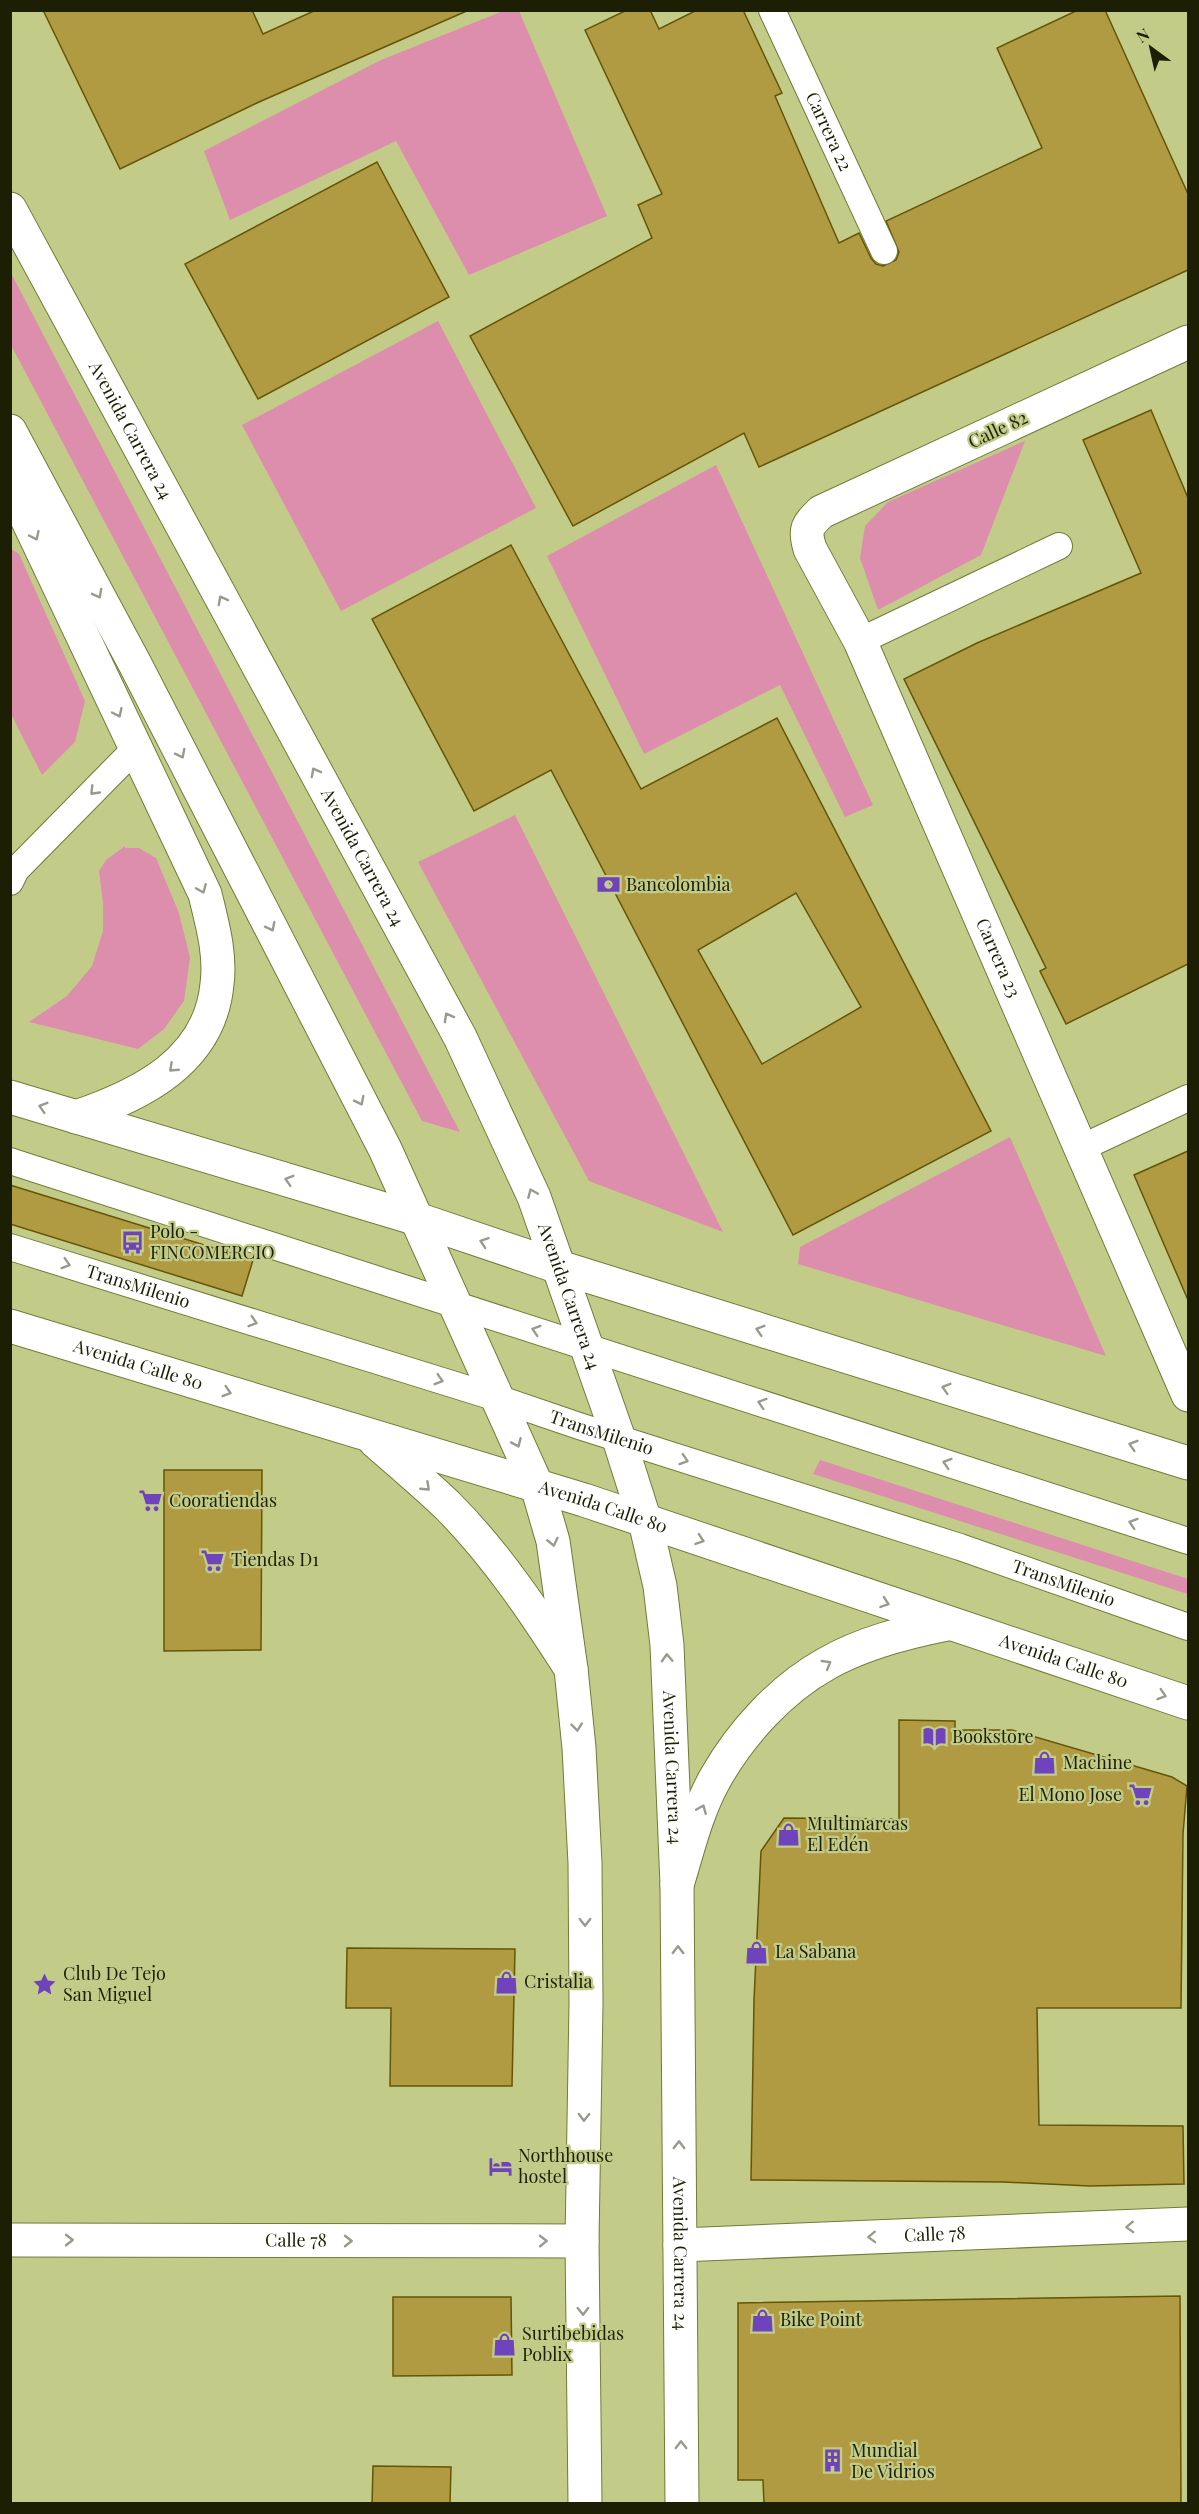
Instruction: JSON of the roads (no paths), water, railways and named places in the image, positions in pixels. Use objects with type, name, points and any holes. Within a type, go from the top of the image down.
[{"type":"main road","name":"Avenida Carrera 24","points":[[10,209],[460,1037],[530,1187],[619,1439],[645,1521],[660,1586],[667,1645],[677,1885],[682,2504]]},
{"type":"main road","name":"Calle 82","points":[[810,523],[821,512],[1188,342]]},
{"type":"main road","points":[[10,431],[135,664],[375,1130],[537,1486],[553,1541],[571,1669],[579,1748],[585,1863],[586,2003],[582,2241],[585,2504]]},
{"type":"main road","points":[[10,483],[205,894],[215,938],[218,984],[210,1017],[195,1044],[170,1072],[129,1097],[76,1117]]},
{"type":"main road","name":"Carrera 23","points":[[810,523],[806,534],[810,549],[860,641],[1188,1395]]},
{"type":"main road","points":[[10,1097],[414,1218],[559,1267],[1188,1463]]},
{"type":"main road","name":"Avenida Calle 80","points":[[10,1326],[537,1486],[1188,1703]]},
{"type":"main road","points":[[367,1434],[448,1506],[487,1550],[533,1610],[571,1669]]},
{"type":"main road","points":[[677,1885],[695,1826],[715,1778],[749,1730],[786,1692],[825,1664],[841,1656],[917,1630],[947,1624]]},
{"type":"main road","name":"Calle 78","points":[[680,2245],[1188,2224]]},
{"type":"main road","name":"Calle 78","points":[[10,2240],[582,2241]]},
{"type":"lane","name":"Carrera 22","points":[[772,10],[884,251]]},
{"type":"lane","points":[[860,641],[1059,546]]},
{"type":"lane","points":[[12,870],[135,749]]},
{"type":"lane","points":[[1081,1148],[1188,1098]]},
{"type":"lane","points":[[10,1161],[1188,1541]]},
{"type":"lane","name":"TransMilenio","points":[[10,1247],[497,1398],[960,1547],[1188,1627]]},
{"type":"place","name":"Bancolombia","points":[[608,885]]},
{"type":"place","name":"Polo - FINCOMERCIO","points":[[132,1242]]},
{"type":"place","name":"Cooratiendas","points":[[151,1501]]},
{"type":"place","name":"Tiendas D1","points":[[213,1560]]},
{"type":"place","name":"Bookstore","points":[[934,1737]]},
{"type":"place","name":"Machine","points":[[1045,1763]]},
{"type":"place","name":"El Mono Jose","points":[[1140,1795]]},
{"type":"place","name":"Multimarcas El Edén","points":[[789,1834]]},
{"type":"place","name":"La Sabana","points":[[757,1952]]},
{"type":"place","name":"Cristalia","points":[[506,1982]]},
{"type":"place","name":"Club De Tejo San Miguel","points":[[45,1984]]},
{"type":"place","name":"Northhouse hostel","points":[[500,2166]]},
{"type":"place","name":"Bike Point","points":[[762,2320]]},
{"type":"place","name":"Surtibebidas Poblix","points":[[504,2344]]},
{"type":"place","name":"Mundial De Vidrios","points":[[833,2461]]}]
